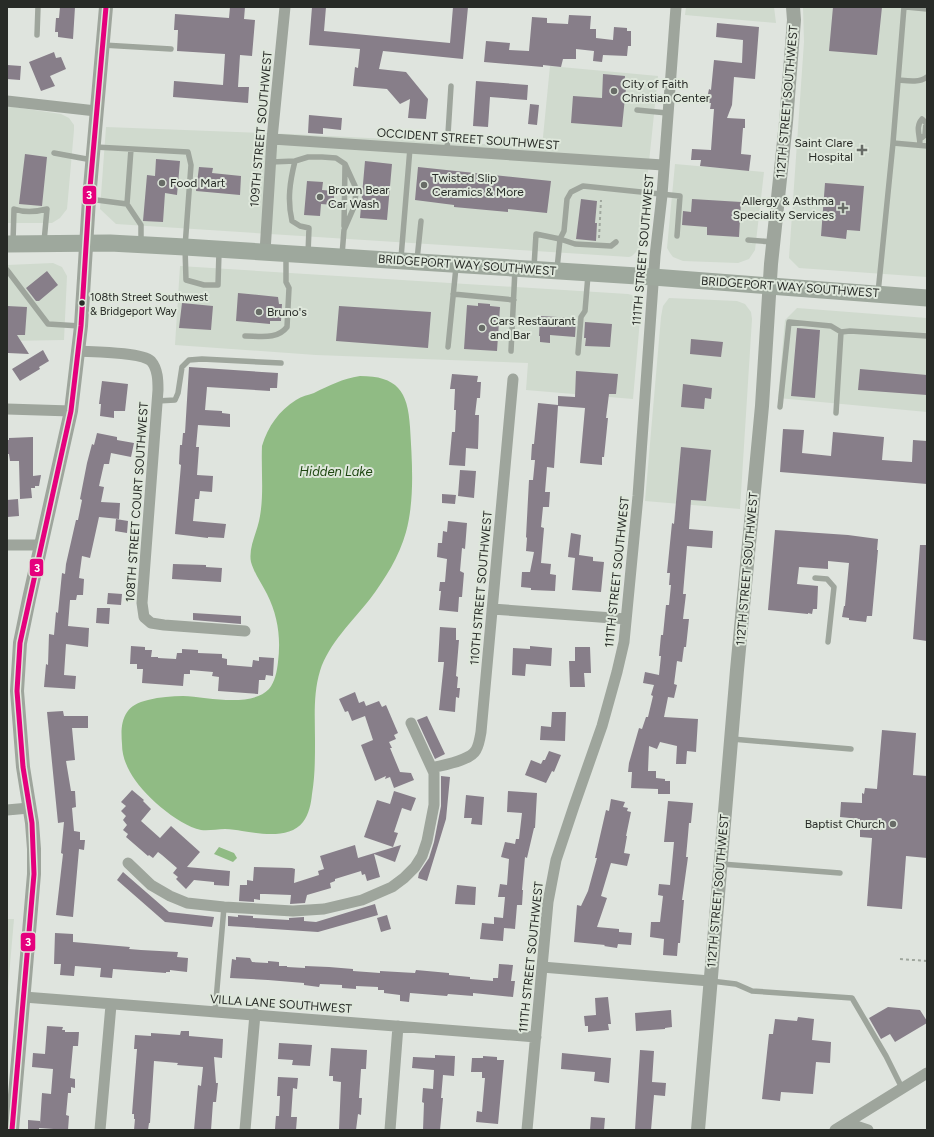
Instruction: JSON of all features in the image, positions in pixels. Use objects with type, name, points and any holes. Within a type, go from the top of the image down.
[{"type":"main road","name":"BRIDGEPORT WAY SOUTHWEST","points":[[10,244],[110,243],[185,247],[770,285],[927,298]]},
{"type":"street","points":[[12,1130],[34,874],[34,849],[20,733],[17,691],[12,677],[71,411],[81,326],[89,199],[106,7]]},
{"type":"street","name":"109TH STREET SOUTHWEST","points":[[264,252],[272,139],[285,7]]},
{"type":"street","name":"111TH STREET SOUTHWEST","points":[[527,1130],[548,902],[556,860],[602,726],[624,642],[638,496],[656,234],[662,195],[663,165],[676,7]]},
{"type":"street","name":"112TH STREET SOUTHWEST","points":[[698,1130],[731,739],[762,406],[773,242],[786,122],[794,20],[793,7]]},
{"type":"street","points":[[7,101],[96,111]]},
{"type":"street","name":"OCCIDENT STREET SOUTHWEST","points":[[272,139],[663,165]]},
{"type":"street","name":"108TH STREET COURT SOUTHWEST","points":[[78,351],[129,355],[148,359],[153,365],[158,376],[142,596],[143,614],[146,619],[154,624],[245,631]]},
{"type":"street","name":"110TH STREET SOUTHWEST","points":[[432,768],[466,759],[476,749],[481,732],[513,379]]},
{"type":"street","points":[[7,409],[71,411]]},
{"type":"street","points":[[7,545],[41,545]]},
{"type":"street","points":[[492,610],[626,619]]},
{"type":"street","points":[[128,863],[152,885],[170,896],[187,902],[224,907],[293,911],[324,909],[362,900],[392,887],[415,867],[422,856],[427,841],[434,805],[434,773],[411,723]]},
{"type":"street","points":[[7,810],[29,808]]},
{"type":"street","points":[[542,967],[710,981]]},
{"type":"street","name":"VILLA LANE SOUTHWEST","points":[[24,997],[536,1037]]},
{"type":"street","points":[[100,1130],[111,1005]]},
{"type":"street","points":[[245,1130],[255,1014]]},
{"type":"street","points":[[390,1130],[398,1026]]},
{"type":"street","points":[[835,1130],[927,1073]]},
{"type":"street","points":[[847,1123],[868,1130]]},
{"type":"lane","points":[[37,35],[38,7]]},
{"type":"lane","points":[[878,294],[905,7],[927,9]]},
{"type":"lane","points":[[102,45],[171,50]]},
{"type":"lane","points":[[898,80],[917,81],[923,80],[927,77]]},
{"type":"lane","points":[[447,150],[451,86]]},
{"type":"lane","points":[[637,110],[668,113]]},
{"type":"lane","points":[[920,139],[920,145]]},
{"type":"lane","points":[[893,143],[927,146]]},
{"type":"lane","points":[[409,261],[410,148]]},
{"type":"lane","points":[[131,149],[127,204],[141,225],[141,245]]},
{"type":"lane","points":[[54,153],[93,154],[131,149],[188,152],[191,165],[185,247],[186,280],[204,285],[218,285],[219,250]]},
{"type":"lane","points":[[271,162],[295,161],[308,157],[322,157],[336,158],[345,164],[355,186],[356,193],[354,207],[344,230]]},
{"type":"lane","points":[[295,161],[292,174],[289,208],[292,221],[300,226],[309,228],[308,255]]},
{"type":"lane","points":[[342,257],[345,164]]},
{"type":"lane","points":[[557,271],[560,239],[564,231],[567,199],[571,192],[583,186],[680,196],[677,236]]},
{"type":"lane","points":[[89,199],[127,204]]},
{"type":"lane","points":[[10,244],[14,209],[31,212],[47,209],[43,244]]},
{"type":"lane","points":[[409,261],[421,221]]},
{"type":"lane","points":[[534,270],[536,234],[575,244],[611,246],[616,242]]},
{"type":"lane","points":[[748,240],[773,242]]},
{"type":"lane","points":[[245,336],[271,337],[283,332],[287,327],[289,288],[286,282],[286,254]]},
{"type":"lane","points":[[448,347],[456,264]]},
{"type":"lane","points":[[511,351],[515,268]]},
{"type":"lane","points":[[7,270],[48,324],[81,326]]},
{"type":"lane","points":[[578,353],[581,317],[584,311],[588,273]]},
{"type":"lane","points":[[453,294],[514,300]]},
{"type":"lane","points":[[780,407],[789,322],[831,326],[841,332],[850,331],[927,336]]},
{"type":"lane","points":[[836,413],[841,332]]},
{"type":"lane","points":[[157,401],[175,400],[178,393],[182,367],[189,360],[202,359],[282,364]]},
{"type":"lane","points":[[815,578],[827,579],[834,587],[828,642]]},
{"type":"lane","points":[[731,739],[851,748]]},
{"type":"lane","points":[[721,864],[840,873]]},
{"type":"lane","points":[[215,1012],[224,907]]},
{"type":"lane","points":[[710,981],[736,984],[752,991],[852,998],[886,1056],[902,1088]]},
{"type":"path","points":[[598,246],[601,200]]},
{"type":"path","points":[[900,959],[927,961]]},
{"type":"shaded area","points":[[686,7],[774,7],[776,23],[685,15]]},
{"type":"shaded area","name":"Saint Clare Hospital","points":[[803,7],[927,7],[927,277],[799,268],[789,258],[804,42]]},
{"type":"shaded area","points":[[550,66],[658,76],[640,248],[632,256],[116,224],[100,209],[106,127],[290,134],[542,147]]},
{"type":"shaded area","points":[[7,106],[61,114],[69,118],[74,125],[67,209],[60,218],[52,223],[7,223]]},
{"type":"shaded area","points":[[675,164],[764,172],[755,250],[749,259],[738,263],[683,261],[673,257],[667,248]]},
{"type":"shaded area","points":[[53,263],[62,267],[67,276],[64,340],[7,341],[7,265]]},
{"type":"shaded area","points":[[180,266],[632,295],[639,301],[641,308],[633,399],[526,390],[528,363],[316,355],[175,345]]},
{"type":"shaded area","points":[[669,298],[737,301],[745,304],[751,312],[752,319],[740,509],[645,501],[661,317],[663,306]]},
{"type":"shaded area","points":[[797,308],[927,318],[927,412],[778,398],[785,320]]},
{"type":"shaded area","points":[[7,919],[14,919],[7,999]]},
{"type":"water","name":"Hidden Lake","points":[[360,376],[383,379],[392,383],[403,395],[407,404],[410,427],[412,480],[411,506],[406,532],[400,550],[391,567],[370,599],[335,642],[320,671],[315,697],[314,781],[308,812],[303,822],[291,831],[283,833],[266,834],[227,829],[201,830],[192,827],[181,822],[161,807],[142,789],[130,772],[124,758],[122,748],[122,728],[125,715],[140,702],[152,699],[183,696],[240,700],[261,695],[269,689],[273,683],[277,669],[279,644],[278,627],[271,602],[254,570],[250,556],[259,522],[261,507],[262,446],[264,439],[279,414],[296,400],[336,383]]},
{"type":"water","points":[[219,847],[234,853],[237,858],[233,862],[214,854]]},
{"type":"building","points":[[60,7],[75,7],[73,39],[58,37],[58,32],[55,32],[56,18],[59,18]]},
{"type":"building","points":[[230,7],[245,7],[244,19],[255,20],[252,56],[240,55],[238,87],[249,87],[248,103],[173,97],[174,81],[223,85],[225,54],[177,51],[178,30],[174,30],[175,14],[229,18]]},
{"type":"building","points":[[312,7],[326,7],[324,31],[450,43],[453,7],[468,7],[463,59],[383,51],[379,69],[406,72],[428,99],[426,119],[408,118],[410,99],[400,104],[387,89],[353,86],[355,67],[358,68],[360,49],[309,45]]},
{"type":"building","points":[[833,7],[882,7],[877,55],[829,51]]},
{"type":"building","points":[[569,15],[591,16],[590,29],[596,29],[596,38],[613,40],[614,27],[627,28],[627,31],[631,31],[631,46],[628,46],[627,56],[603,55],[602,62],[593,61],[594,51],[576,49],[576,59],[563,59],[561,67],[484,62],[486,41],[510,43],[509,50],[529,51],[532,17],[547,18],[547,23],[568,24]]},
{"type":"building","points":[[717,23],[759,27],[755,79],[734,77],[732,105],[727,118],[745,119],[741,154],[751,155],[749,171],[700,166],[701,160],[691,160],[692,149],[711,150],[714,109],[710,109],[711,103],[706,103],[707,94],[709,89],[711,90],[714,60],[742,63],[743,40],[716,37]]},
{"type":"building","points":[[54,52],[56,58],[61,57],[66,69],[50,76],[55,86],[41,91],[29,62]]},
{"type":"building","points":[[7,65],[21,66],[20,80],[7,79]]},
{"type":"building","points":[[603,74],[625,76],[624,88],[626,88],[622,127],[571,123],[573,96],[602,98]]},
{"type":"building","points":[[476,81],[528,85],[527,100],[490,97],[488,127],[473,126]]},
{"type":"building","points":[[530,104],[539,105],[537,125],[528,124]]},
{"type":"building","points":[[309,115],[342,118],[341,130],[323,128],[323,134],[308,133]]},
{"type":"building","points":[[25,154],[47,157],[42,206],[19,204]]},
{"type":"building","name":"Food Mart","points":[[156,159],[180,161],[177,195],[165,193],[163,222],[143,221],[147,175],[155,176]]},
{"type":"building","points":[[365,161],[392,164],[387,220],[360,218]]},
{"type":"building","points":[[199,167],[213,168],[212,173],[241,176],[240,195],[196,191]]},
{"type":"building","points":[[418,167],[551,181],[547,213],[508,209],[508,212],[454,207],[454,205],[415,200]]},
{"type":"building","name":"Brown Bear Car Wash","points":[[307,181],[323,182],[322,190],[334,191],[334,205],[321,204],[320,216],[304,215]]},
{"type":"building","name":"Allergy & Asthma Speciality Services","points":[[825,183],[864,186],[860,231],[847,230],[846,239],[821,236]]},
{"type":"building","points":[[581,199],[597,201],[595,223],[597,223],[596,241],[576,239]]},
{"type":"building","points":[[692,199],[741,202],[739,237],[707,235],[707,227],[682,225],[683,211],[691,212]]},
{"type":"building","points":[[47,271],[58,285],[39,301],[36,301],[26,288]]},
{"type":"building","name":"Bruno's","points":[[238,293],[278,297],[279,304],[282,304],[281,321],[270,321],[270,324],[236,321]]},
{"type":"building","points":[[182,303],[213,306],[211,330],[179,328]]},
{"type":"building","name":"Cars Restaurant and Bar","points":[[478,303],[500,307],[497,351],[464,349],[467,305],[478,306]]},
{"type":"building","points":[[7,306],[27,307],[25,335],[17,335],[29,354],[8,353]]},
{"type":"building","points":[[339,306],[431,312],[428,348],[336,341]]},
{"type":"building","points":[[540,316],[575,318],[575,337],[550,335],[550,343],[540,342]]},
{"type":"building","points":[[585,322],[612,324],[610,347],[585,346]]},
{"type":"building","points":[[797,328],[820,330],[815,398],[791,396]]},
{"type":"building","points":[[691,339],[723,342],[721,357],[690,354]]},
{"type":"building","points":[[43,350],[49,361],[39,367],[40,369],[20,381],[12,369]]},
{"type":"building","points":[[189,367],[278,373],[277,388],[270,388],[270,391],[207,387],[205,410],[222,411],[222,413],[230,414],[230,427],[198,425],[196,447],[199,447],[197,475],[213,476],[212,492],[200,491],[199,499],[195,499],[193,521],[226,524],[224,538],[208,538],[175,534],[181,465],[179,464],[180,445],[182,445],[183,433],[185,433]]},
{"type":"building","points":[[860,369],[927,375],[927,395],[858,390]]},
{"type":"building","points":[[576,371],[618,374],[616,394],[609,394],[604,457],[602,457],[602,465],[580,463],[585,408],[558,406],[554,468],[547,467],[545,492],[550,492],[549,507],[543,507],[541,527],[544,528],[541,563],[551,564],[550,574],[556,575],[555,591],[531,590],[531,588],[521,587],[522,572],[530,572],[534,552],[526,551],[526,537],[529,480],[533,480],[535,460],[531,460],[532,444],[534,444],[538,403],[558,405],[558,396],[575,397]]},
{"type":"building","points":[[452,374],[478,376],[477,382],[481,382],[480,398],[477,398],[475,415],[479,415],[478,449],[466,448],[465,466],[449,465],[452,432],[455,432],[456,410],[454,410],[455,389],[450,389]]},
{"type":"building","points":[[102,381],[128,384],[125,411],[114,411],[114,418],[100,416],[101,404],[99,404]]},
{"type":"building","points":[[683,384],[712,388],[711,399],[705,398],[704,409],[681,407]]},
{"type":"building","points":[[783,429],[804,430],[802,453],[831,456],[833,432],[884,437],[882,460],[912,462],[913,440],[927,441],[927,484],[780,472]]},
{"type":"building","points":[[97,433],[117,437],[117,440],[134,443],[131,457],[111,453],[109,464],[104,464],[99,486],[104,487],[101,502],[120,503],[119,519],[99,517],[90,558],[82,556],[79,578],[84,579],[83,595],[77,595],[76,600],[70,600],[68,626],[89,628],[88,647],[66,644],[64,675],[76,676],[75,689],[44,687],[46,664],[48,665],[49,634],[54,635],[62,573],[65,574],[76,520],[78,520],[82,500],[80,499],[87,463],[92,444],[94,445]]},
{"type":"building","points":[[33,437],[33,476],[41,475],[39,486],[31,488],[32,498],[20,499],[19,461],[10,461],[9,454],[7,454],[7,440],[9,440],[9,438]]},
{"type":"building","points":[[681,447],[711,450],[706,501],[691,500],[689,529],[713,531],[712,548],[687,546],[683,594],[686,594],[683,619],[689,619],[686,647],[684,647],[682,662],[677,661],[674,684],[677,685],[674,698],[668,697],[664,717],[698,719],[696,752],[687,751],[686,764],[676,764],[677,746],[660,742],[657,749],[649,746],[648,771],[656,771],[656,778],[670,781],[670,794],[658,794],[658,789],[631,788],[632,772],[628,772],[629,763],[639,728],[642,729],[646,717],[648,717],[653,696],[651,695],[654,685],[643,683],[645,672],[659,675],[661,635],[663,635],[666,605],[669,605],[671,585],[669,585],[670,573],[667,573],[672,523],[674,524]]},
{"type":"building","points":[[460,470],[476,471],[474,498],[458,496]]},
{"type":"building","points":[[442,494],[456,495],[455,504],[442,503]]},
{"type":"building","points":[[18,499],[19,516],[7,517],[7,500]]},
{"type":"building","points":[[116,519],[128,521],[127,533],[115,531]]},
{"type":"building","points":[[448,521],[467,523],[465,549],[462,548],[460,571],[464,573],[462,597],[459,597],[458,612],[439,610],[441,591],[439,591],[440,582],[445,582],[447,559],[437,557],[438,543],[442,543],[443,531],[447,532]]},
{"type":"building","points":[[775,530],[848,535],[878,539],[872,616],[867,616],[866,622],[849,620],[849,618],[842,617],[845,606],[849,563],[828,561],[828,569],[799,567],[797,584],[818,586],[817,609],[813,609],[812,614],[768,610]]},
{"type":"building","points":[[571,533],[581,535],[579,555],[593,557],[593,561],[604,562],[601,592],[572,590],[575,558],[568,557]]},
{"type":"building","points":[[920,545],[927,545],[927,641],[913,639]]},
{"type":"building","points":[[173,564],[206,565],[206,567],[222,568],[221,582],[172,579]]},
{"type":"building","points":[[108,593],[122,594],[121,605],[107,604]]},
{"type":"building","points":[[97,608],[110,608],[109,624],[96,623]]},
{"type":"building","points":[[193,613],[241,616],[241,624],[193,620]]},
{"type":"building","points":[[440,627],[456,628],[456,640],[459,640],[456,676],[458,677],[457,688],[460,688],[459,698],[456,697],[455,712],[439,710],[444,662],[438,662]]},
{"type":"building","points":[[131,646],[145,647],[145,650],[152,650],[151,657],[158,658],[176,659],[177,653],[182,653],[182,649],[198,650],[198,653],[222,654],[222,658],[227,659],[227,665],[252,667],[253,660],[259,661],[259,657],[274,658],[273,676],[266,675],[265,680],[259,680],[258,694],[218,691],[219,677],[212,676],[213,672],[190,670],[190,674],[184,674],[183,686],[142,683],[143,669],[137,669],[137,664],[130,664]]},
{"type":"building","points":[[530,646],[552,648],[551,666],[526,664],[525,676],[512,675],[513,648],[530,649]]},
{"type":"building","points":[[575,647],[590,647],[591,673],[584,673],[585,687],[570,687],[569,661],[575,661]]},
{"type":"building","points":[[355,692],[359,703],[364,701],[366,706],[379,701],[382,707],[386,705],[398,733],[394,735],[396,739],[389,742],[392,748],[390,748],[400,772],[411,773],[414,780],[394,788],[390,777],[385,779],[386,776],[375,781],[361,745],[373,740],[365,716],[352,721],[348,711],[345,712],[339,699]]},
{"type":"building","points":[[63,711],[64,716],[88,716],[88,728],[72,728],[75,760],[66,761],[71,791],[75,791],[76,807],[72,808],[74,831],[80,832],[80,840],[85,840],[84,850],[79,849],[73,917],[56,915],[63,854],[61,853],[64,822],[58,823],[47,712]]},
{"type":"building","points":[[552,712],[566,712],[565,741],[540,740],[541,726],[551,727]]},
{"type":"building","points":[[427,716],[445,754],[435,759],[417,720]]},
{"type":"building","name":"Baptist Church","points":[[882,730],[916,733],[913,775],[927,776],[927,858],[906,856],[902,909],[867,906],[872,838],[860,837],[860,819],[840,817],[841,802],[862,803],[862,793],[864,794],[865,788],[877,789]]},
{"type":"building","points":[[549,751],[561,755],[554,772],[552,771],[546,783],[525,775],[531,760],[541,764],[543,760],[545,760]]},
{"type":"building","points":[[441,776],[450,777],[446,819],[427,881],[418,878],[419,873],[429,858],[434,842],[441,806]]},
{"type":"building","points":[[132,790],[144,800],[143,801],[151,809],[141,821],[160,838],[171,826],[200,852],[187,867],[230,871],[229,886],[214,885],[214,882],[194,880],[186,889],[176,879],[178,877],[173,873],[177,868],[162,855],[158,852],[153,858],[149,855],[148,856],[126,837],[128,834],[123,830],[127,825],[123,820],[126,816],[121,811],[126,806],[121,802]]},
{"type":"building","points":[[394,791],[416,798],[411,811],[402,808],[394,832],[398,833],[393,847],[364,837],[377,800],[390,804]]},
{"type":"building","points":[[508,791],[537,793],[535,828],[527,858],[525,857],[522,905],[517,905],[515,929],[504,928],[503,941],[480,939],[482,923],[494,924],[494,917],[503,918],[505,897],[498,897],[500,884],[507,885],[509,859],[501,857],[505,842],[515,844],[516,839],[519,839],[522,813],[507,812]]},
{"type":"building","points":[[466,795],[484,797],[482,825],[471,824],[472,818],[464,818]]},
{"type":"building","points":[[611,799],[625,802],[623,807],[628,808],[627,811],[631,812],[624,853],[630,854],[627,866],[611,863],[601,896],[607,898],[597,927],[619,929],[619,932],[632,933],[631,945],[618,944],[617,948],[604,946],[605,945],[574,942],[577,905],[581,906],[588,891],[597,858],[595,858],[606,810],[609,811]]},
{"type":"building","points":[[668,801],[693,803],[691,823],[689,823],[686,857],[688,857],[682,900],[684,900],[680,943],[678,943],[677,956],[663,955],[664,939],[650,937],[651,922],[660,922],[663,896],[658,895],[659,884],[670,885],[674,842],[664,842]]},
{"type":"building","points":[[355,845],[358,858],[401,845],[395,862],[374,854],[380,877],[367,881],[365,874],[362,875],[361,871],[335,879],[335,881],[330,883],[331,888],[307,895],[305,903],[290,904],[291,895],[265,894],[260,894],[260,900],[254,899],[254,902],[239,901],[240,885],[247,885],[247,880],[253,881],[254,867],[295,869],[294,883],[319,875],[318,871],[324,869],[320,856]]},
{"type":"building","points":[[123,872],[169,912],[214,917],[212,927],[165,922],[117,880]]},
{"type":"building","points":[[457,885],[476,887],[475,905],[455,904]]},
{"type":"building","points":[[375,904],[378,915],[318,932],[228,926],[228,916],[238,917],[238,915],[253,916],[253,918],[289,920],[289,918],[304,917],[304,921],[316,922]]},
{"type":"building","points":[[387,915],[391,929],[381,932],[377,918]]},
{"type":"building","points":[[55,933],[73,934],[73,942],[130,947],[129,949],[178,952],[177,957],[188,958],[187,972],[170,970],[170,972],[166,973],[113,969],[112,978],[100,977],[101,968],[75,966],[74,976],[60,975],[61,964],[54,964]]},
{"type":"building","points":[[236,957],[250,958],[252,962],[279,962],[279,966],[287,967],[329,967],[380,973],[380,971],[415,973],[416,970],[449,973],[449,975],[470,977],[470,979],[493,981],[493,978],[498,978],[499,964],[513,965],[511,981],[515,981],[513,997],[473,993],[473,996],[448,994],[447,996],[410,993],[409,1002],[400,1001],[400,995],[384,993],[384,990],[378,990],[378,987],[356,986],[356,989],[342,988],[342,985],[320,984],[319,987],[304,985],[304,983],[230,978],[232,959],[236,960]]},
{"type":"building","points":[[608,997],[611,1024],[608,1024],[609,1030],[588,1032],[588,1026],[585,1026],[584,1016],[596,1015],[595,998]]},
{"type":"building","points":[[888,1007],[920,1010],[927,1023],[895,1042],[890,1034],[881,1039],[869,1018]]},
{"type":"building","points":[[671,1010],[672,1027],[665,1029],[636,1031],[635,1013]]},
{"type":"building","points":[[798,1017],[814,1019],[812,1040],[831,1042],[830,1063],[816,1062],[813,1094],[781,1092],[780,1101],[762,1099],[769,1034],[773,1034],[775,1019],[797,1021]]},
{"type":"building","points":[[47,1026],[63,1027],[62,1030],[65,1030],[65,1032],[79,1032],[78,1046],[73,1046],[70,1078],[75,1079],[75,1088],[71,1087],[71,1093],[68,1093],[66,1115],[69,1116],[68,1130],[39,1128],[39,1130],[28,1129],[28,1120],[40,1121],[40,1124],[42,1093],[51,1094],[53,1069],[32,1067],[33,1053],[45,1054]]},
{"type":"building","points":[[181,1031],[189,1031],[189,1036],[223,1039],[222,1058],[214,1057],[216,1083],[218,1083],[216,1102],[213,1102],[211,1130],[194,1130],[198,1085],[201,1086],[203,1067],[154,1061],[150,1123],[148,1130],[134,1130],[135,1119],[134,1114],[132,1114],[137,1049],[134,1049],[135,1035],[151,1036],[151,1033],[180,1035]]},
{"type":"building","points":[[279,1043],[312,1045],[310,1066],[292,1065],[293,1060],[278,1059]]},
{"type":"building","points":[[331,1048],[367,1050],[366,1069],[361,1069],[359,1098],[362,1098],[361,1115],[358,1114],[356,1130],[339,1130],[341,1082],[333,1081],[333,1076],[329,1076]]},
{"type":"building","points":[[640,1050],[654,1051],[652,1082],[666,1083],[665,1096],[654,1095],[651,1130],[635,1130]]},
{"type":"building","points":[[562,1053],[611,1058],[609,1083],[594,1081],[595,1072],[561,1069]]},
{"type":"building","points":[[435,1055],[455,1056],[454,1076],[443,1075],[441,1098],[443,1098],[440,1130],[423,1130],[423,1088],[433,1089],[434,1070],[412,1068],[413,1057],[435,1058]]},
{"type":"building","points":[[483,1056],[497,1057],[497,1060],[504,1060],[498,1124],[476,1122],[477,1111],[482,1112],[485,1078],[482,1078],[482,1072],[471,1072],[472,1058],[483,1058]]},
{"type":"building","points":[[278,1077],[298,1078],[297,1089],[293,1088],[291,1117],[297,1117],[296,1130],[275,1129],[276,1116],[279,1116],[280,1096],[277,1096]]},
{"type":"building","points":[[591,1117],[605,1118],[604,1130],[590,1130]]},
{"type":"transit line","name":"3","points":[[12,1130],[34,874],[32,823],[23,767],[17,691],[20,643],[71,411],[81,326],[89,199],[106,7]]},
{"type":"place","name":"City of Faith Christian Center","points":[[614,91]]},
{"type":"place","name":"Saint Clare Hospital","points":[[862,150]]},
{"type":"place","name":"Food Mart","points":[[162,183]]},
{"type":"place","name":"Twisted Slip Ceramics & More","points":[[424,185]]},
{"type":"place","name":"Brown Bear Car Wash","points":[[320,197]]},
{"type":"place","name":"Allergy & Asthma Speciality Services","points":[[843,208]]},
{"type":"place","name":"108th Street Southwest & Bridgeport Way","points":[[82,303]]},
{"type":"place","name":"Bruno's","points":[[259,312]]},
{"type":"place","name":"Cars Restaurant and Bar","points":[[482,328]]},
{"type":"place","name":"Baptist Church","points":[[893,824]]}]
